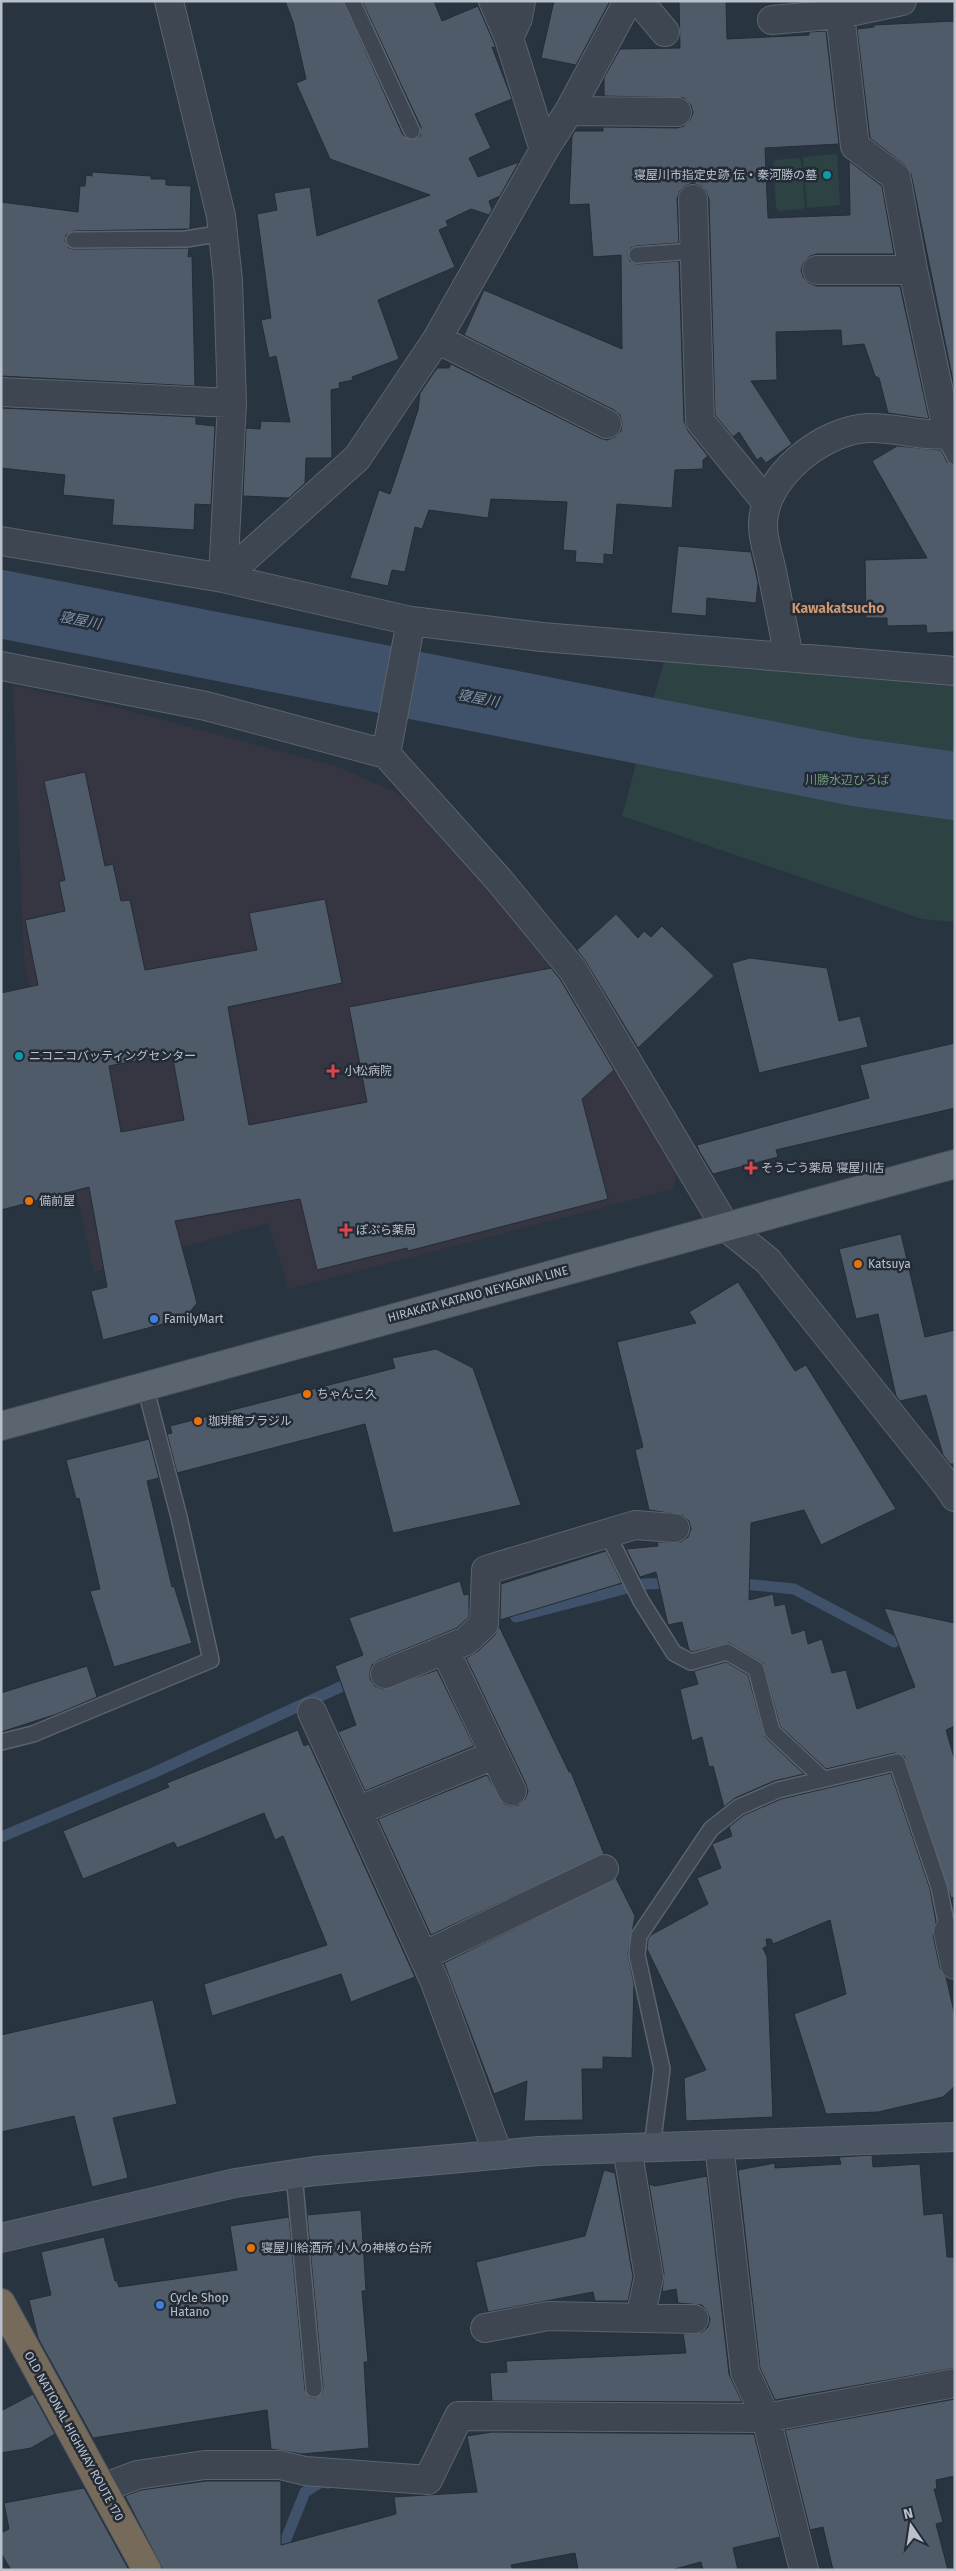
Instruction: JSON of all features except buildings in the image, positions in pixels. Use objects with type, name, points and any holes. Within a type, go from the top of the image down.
[{"type":"highway","name":"OLD NATIONAL HIGHWAY ROUTE 170","points":[[1,2303],[147,2570]]},
{"type":"main road","name":"HIRAKATA KATANO NEYAGAWA LINE","points":[[1,1426],[955,1164]]},
{"type":"street","points":[[169,1],[223,232],[228,280],[232,403],[223,578]]},
{"type":"street","points":[[493,1],[509,38],[544,150]]},
{"type":"street","points":[[509,38],[518,18],[521,1]]},
{"type":"street","points":[[223,578],[357,458],[437,339],[544,150],[569,111],[628,1]]},
{"type":"street","points":[[639,1],[665,32]]},
{"type":"street","points":[[772,20],[840,14],[902,1]]},
{"type":"street","points":[[840,14],[855,146],[896,177],[949,446]]},
{"type":"street","points":[[569,111],[677,112]]},
{"type":"street","points":[[693,198],[700,421],[767,503]]},
{"type":"street","points":[[817,270],[913,270]]},
{"type":"street","points":[[437,339],[607,424]]},
{"type":"street","points":[[1,392],[232,403]]},
{"type":"street","points":[[789,657],[762,526],[767,503],[783,474],[807,450],[835,436],[868,428],[928,436],[949,446]]},
{"type":"street","points":[[1,541],[223,578],[411,621],[542,637],[955,671]]},
{"type":"street","points":[[386,754],[411,621]]},
{"type":"street","points":[[1,666],[206,706],[386,754],[499,880],[573,970],[725,1226],[768,1261],[955,1497]]},
{"type":"street","points":[[385,1674],[466,1641],[484,1624],[486,1570],[635,1525],[675,1528]]},
{"type":"street","points":[[445,1650],[494,1756],[512,1790]]},
{"type":"street","points":[[312,1712],[435,1982],[498,2154]]},
{"type":"street","points":[[357,1811],[494,1756]]},
{"type":"street","points":[[423,1956],[604,1869]]},
{"type":"street","points":[[948,1932],[955,1965]]},
{"type":"street","points":[[1,2238],[235,2183],[294,2174],[498,2154],[955,2137]]},
{"type":"street","points":[[719,2145],[745,2372],[766,2418],[804,2570]]},
{"type":"street","points":[[640,2148],[649,2277],[640,2318]]},
{"type":"street","points":[[485,2328],[548,2316],[694,2319]]},
{"type":"street","points":[[102,2488],[137,2475],[205,2465],[280,2466],[305,2471],[428,2480],[459,2416],[766,2418],[955,2383]]},
{"type":"lane","points":[[352,1],[412,131]]},
{"type":"lane","points":[[74,240],[186,239],[223,232]]},
{"type":"lane","points":[[637,255],[694,251]]},
{"type":"lane","points":[[1,1742],[33,1734],[211,1660],[145,1386]]},
{"type":"lane","points":[[607,1533],[628,1578],[674,1653],[691,1662],[727,1652],[756,1669],[772,1731],[823,1780]]},
{"type":"lane","points":[[640,2148],[662,2070],[637,1955],[639,1936],[711,1829],[739,1807],[778,1790],[897,1762],[939,1887],[948,1932]]},
{"type":"lane","points":[[294,2174],[314,2389]]},
{"type":"shaded area","name":"小松病院","points":[[13,685],[122,709],[336,766],[406,797],[559,971],[677,1171],[673,1189],[289,1289],[268,1223],[94,1272],[24,962]]},
{"type":"green space","points":[[837,154],[840,205],[807,208],[803,157]]},
{"type":"green space","points":[[798,158],[801,161],[805,206],[802,209],[780,211],[776,208],[773,163],[775,160]]},
{"type":"green space","name":"川勝水辺ひろば","points":[[665,657],[955,682],[955,922],[922,919],[622,816]]},
{"type":"waterway","name":"寝屋川","points":[[1,604],[855,772],[955,786]]},
{"type":"waterway","points":[[516,1617],[643,1584],[673,1583]]},
{"type":"waterway","points":[[734,1583],[794,1589],[894,1642]]},
{"type":"waterway","points":[[1,1837],[151,1774],[386,1666]]},
{"type":"waterway","points":[[278,2559],[305,2492],[321,2482],[329,2483]]},
{"type":"place","name":"寝屋川市指定史跡 伝・秦河勝の墓","points":[[827,175]]},
{"type":"place","name":"ニコニコバッティングセンター","points":[[19,1056]]},
{"type":"place","name":"小松病院","points":[[333,1071]]},
{"type":"place","name":"そうごう薬局 寝屋川店","points":[[751,1168]]},
{"type":"place","name":"備前屋","points":[[29,1201]]},
{"type":"place","name":"ぽぷら薬局","points":[[346,1230]]},
{"type":"place","name":"Katsuya","points":[[858,1264]]},
{"type":"place","name":"FamilyMart","points":[[154,1319]]},
{"type":"place","name":"ちゃんこ久","points":[[307,1394]]},
{"type":"place","name":"珈琲館ブラジル","points":[[198,1421]]},
{"type":"place","name":"寝屋川給酒所 小人の神様の台所","points":[[251,2248]]},
{"type":"place","name":"Cycle Shop Hatano","points":[[160,2305]]},
{"type":"district","name":"Kawakatsucho","points":[[838,608]]}]
